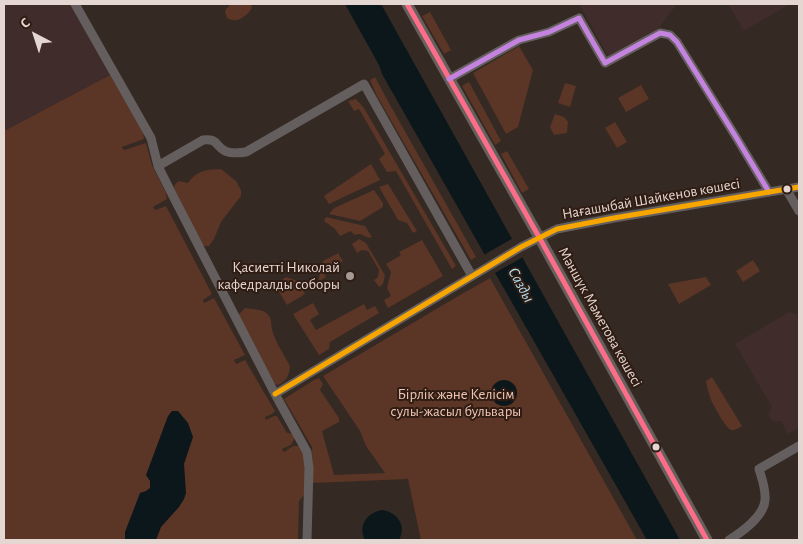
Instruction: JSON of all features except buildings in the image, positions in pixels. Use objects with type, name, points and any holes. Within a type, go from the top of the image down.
[{"type":"main road","name":"Мәншүк Мәметова көшесі","points":[[406,4],[539,237],[707,540]]},
{"type":"street","points":[[75,4],[151,138],[158,166],[275,394],[307,452],[309,468],[306,540]]},
{"type":"street","points":[[449,79],[519,40],[549,32],[579,18],[605,63],[660,33],[670,35],[677,42],[769,192]]},
{"type":"street","points":[[158,166],[203,140],[215,141],[224,151],[234,153],[246,152],[364,84],[472,276]]},
{"type":"street","name":"Нағашыбай Шайкенов көшесі","points":[[275,394],[488,266],[556,229],[799,187]]},
{"type":"street","points":[[786,189],[799,211]]},
{"type":"street","points":[[729,540],[759,515],[765,502],[764,486],[759,469],[799,446]]},
{"type":"shaded area","points":[[4,4],[70,4],[110,75],[4,131]]},
{"type":"shaded area","points":[[579,4],[677,4],[659,28],[608,56]]},
{"type":"shaded area","points":[[728,4],[790,4],[744,31]]},
{"type":"shaded area","points":[[789,312],[799,315],[799,428],[788,434],[781,421],[772,421],[768,414],[772,407],[735,344]]},
{"type":"green space","points":[[231,4],[251,4],[252,8],[241,19],[231,20],[227,18],[225,12]]},
{"type":"green space","points":[[430,12],[451,50],[444,54],[422,16]]},
{"type":"green space","points":[[519,46],[533,70],[518,127],[506,134],[473,73]]},
{"type":"green space","points":[[110,75],[143,132],[144,139],[122,147],[124,150],[146,143],[152,165],[166,193],[167,199],[153,207],[155,210],[166,206],[212,294],[203,300],[204,303],[214,298],[245,355],[234,360],[236,364],[245,360],[275,411],[265,417],[266,420],[277,416],[287,433],[295,438],[291,445],[282,449],[284,452],[293,446],[299,446],[307,459],[305,494],[299,501],[298,540],[4,540],[4,131]]},
{"type":"green space","points":[[375,77],[476,257],[471,260],[377,96],[370,80]]},
{"type":"green space","points":[[469,82],[501,141],[495,145],[462,86]]},
{"type":"green space","points":[[565,83],[576,86],[570,107],[558,103]]},
{"type":"green space","points":[[641,85],[649,99],[626,112],[618,98]]},
{"type":"green space","points":[[356,99],[364,108],[456,266],[452,269],[396,171],[387,172],[379,159],[385,154],[359,109],[354,111],[348,101]]},
{"type":"green space","points":[[555,114],[564,117],[568,122],[567,133],[554,135],[550,127]]},
{"type":"green space","points":[[615,122],[627,142],[617,148],[605,128]]},
{"type":"green space","points":[[507,151],[529,189],[522,193],[501,154]]},
{"type":"green space","points":[[371,164],[380,180],[329,204],[324,196]]},
{"type":"green space","points":[[221,169],[236,181],[241,190],[241,196],[221,222],[209,246],[204,246],[200,242],[174,188],[175,184],[179,181],[188,183],[195,175],[202,172]]},
{"type":"green space","points":[[388,184],[417,231],[413,233],[407,223],[398,220],[379,187]]},
{"type":"green space","points":[[374,190],[383,203],[383,207],[360,221],[329,214],[334,208]]},
{"type":"green space","points":[[326,217],[365,226],[372,237],[369,238],[360,234],[354,235],[351,231],[340,236],[335,229],[324,221]]},
{"type":"green space","points":[[359,239],[366,243],[385,275],[383,284],[379,287],[374,280],[378,277],[379,270],[368,251],[362,250],[357,253],[352,244]]},
{"type":"green space","points":[[422,240],[443,276],[388,308],[384,300],[391,296],[387,288],[391,272],[386,264],[401,255],[399,252]]},
{"type":"green space","points":[[338,253],[343,261],[324,273],[326,277],[318,282],[323,261]]},
{"type":"green space","points":[[753,260],[760,271],[743,282],[736,271]]},
{"type":"green space","points":[[286,277],[298,281],[305,294],[287,305],[275,285]]},
{"type":"green space","points":[[706,277],[711,285],[679,304],[668,284]]},
{"type":"green space","name":"Бірлік және Келісім сулы-жасыл бульвары","points":[[490,278],[637,540],[421,540],[408,479],[313,483],[312,447],[284,399],[319,378],[323,384],[320,390],[339,418],[339,422],[322,431],[334,475],[385,473],[366,446],[360,431],[323,376]]},
{"type":"green space","points":[[313,303],[319,314],[310,320],[316,330],[364,304],[367,310],[375,306],[379,313],[330,342],[329,349],[319,355],[293,314]]},
{"type":"green space","points":[[245,308],[263,311],[270,318],[274,335],[290,366],[287,378],[278,385],[274,384],[238,315]]},
{"type":"green space","points":[[712,377],[742,426],[731,430],[720,416],[711,400],[706,381]]},
{"type":"water","name":"Сазды","points":[[345,4],[381,4],[680,540],[647,540],[382,74],[379,65]]},
{"type":"water","points":[[504,380],[513,384],[517,393],[513,402],[504,406],[495,402],[491,393],[495,384]]},
{"type":"water","points":[[172,411],[178,411],[188,423],[193,437],[184,464],[186,493],[184,499],[161,527],[156,540],[125,540],[125,532],[140,493],[150,488],[150,481],[146,475],[168,416]]},
{"type":"water","points":[[382,510],[392,513],[399,520],[402,529],[399,540],[365,540],[362,530],[365,521],[372,514]]},
{"type":"pier","points":[[515,237],[525,256],[493,274],[482,256]]},
{"type":"transit line","points":[[407,4],[707,540]]},
{"type":"transit line","points":[[449,79],[519,40],[549,32],[579,18],[605,63],[660,33],[670,35],[677,42],[769,192]]},
{"type":"transit line","points":[[275,394],[521,247],[557,229],[799,187]]},
{"type":"place","name":"Қасиетті Николай кафедралды соборы","points":[[350,276]]}]
